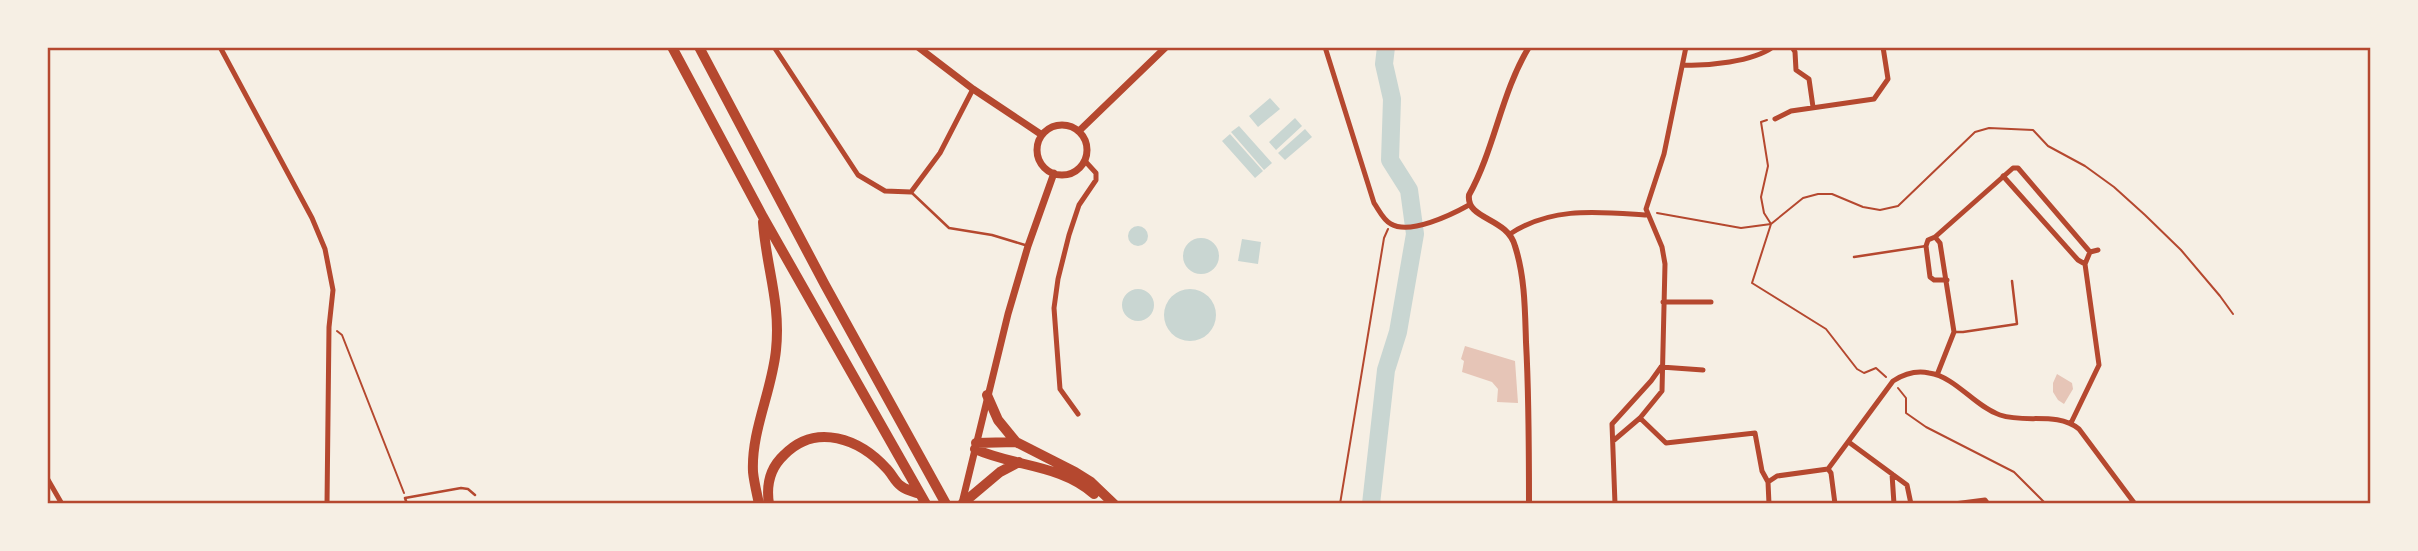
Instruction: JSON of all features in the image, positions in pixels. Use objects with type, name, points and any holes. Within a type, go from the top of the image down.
[{"type":"highway","points":[[672,47],[762,217],[923,499]]},
{"type":"highway","points":[[699,47],[825,285],[945,503]]},
{"type":"highway","points":[[759,504],[753,471],[756,441],[773,372],[778,326],[776,297],[764,242],[762,217]]},
{"type":"highway","points":[[987,395],[998,420],[1016,442],[1091,482],[1114,504]]},
{"type":"highway","points":[[769,504],[768,481],[778,460],[791,447],[806,440],[831,436],[854,443],[888,469],[900,485],[923,499]]},
{"type":"highway","points":[[976,446],[1016,442]]},
{"type":"highway","points":[[976,446],[989,455],[1055,470],[1088,488],[1106,504]]},
{"type":"highway","points":[[962,504],[1000,472],[1020,462]]},
{"type":"main road","points":[[918,47],[972,89],[1042,135]]},
{"type":"main road","points":[[1079,131],[1166,47]]},
{"type":"main road","points":[[1062,124],[1079,131],[1087,142],[1085,161],[1072,173],[1054,173],[1043,165],[1037,148],[1042,135],[1051,127],[1062,124]]},
{"type":"main road","points":[[962,504],[987,395],[1028,246],[1054,173]]},
{"type":"street","points":[[220,47],[312,218],[325,249],[332,290],[327,504]]},
{"type":"street","points":[[774,47],[858,175],[885,191],[911,192],[940,153],[972,89]]},
{"type":"street","points":[[1325,47],[1374,202],[1384,219],[1398,227],[1432,223],[1443,220],[1469,205]]},
{"type":"street","points":[[1529,47],[1513,76],[1490,150],[1469,195],[1469,205],[1476,212],[1502,226],[1510,234],[1518,258],[1524,299],[1529,407],[1529,504]]},
{"type":"street","points":[[1613,441],[1640,418],[1662,391],[1665,264],[1662,247],[1647,215],[1647,201],[1664,154],[1686,47]]},
{"type":"street","points":[[1682,65],[1724,62],[1766,52],[1773,47]]},
{"type":"street","points":[[1792,47],[1796,70],[1809,79],[1813,107]]},
{"type":"street","points":[[1775,119],[1791,111],[1874,99],[1888,79],[1883,47]]},
{"type":"street","points":[[1078,414],[1060,389],[1054,308],[1069,235],[1079,205],[1096,180],[1096,173],[1085,161]]},
{"type":"street","points":[[1947,280],[1934,280],[1930,276],[1926,246],[1928,240],[1935,237],[2013,168],[2018,168],[2090,252]]},
{"type":"street","points":[[2003,177],[2078,260],[2085,264]]},
{"type":"street","points":[[1510,234],[1536,221],[1568,212],[1647,215]]},
{"type":"street","points":[[1935,237],[1940,243],[1954,332],[1937,375]]},
{"type":"street","points":[[2090,252],[2098,250]]},
{"type":"street","points":[[2071,423],[2099,365],[2085,264],[2090,252]]},
{"type":"street","points":[[1663,302],[1711,302]]},
{"type":"street","points":[[1661,367],[1703,370]]},
{"type":"street","points":[[1615,504],[1612,424],[1661,367]]},
{"type":"street","points":[[1768,482],[1777,476],[1828,469],[1850,443],[1893,381],[1913,372],[1937,375],[1996,414],[2059,419],[2071,423],[2079,429],[2135,504]]},
{"type":"street","points":[[1640,418],[1666,443],[1755,433],[1762,471],[1768,482],[1769,504]]},
{"type":"street","points":[[1850,443],[1907,485],[1911,504]]},
{"type":"street","points":[[1828,469],[1831,473],[1835,504]]},
{"type":"street","points":[[1892,474],[1894,504]]},
{"type":"street","points":[[47,478],[62,504]]},
{"type":"street","points":[[1954,504],[1985,500],[1987,504]]},
{"type":"lane","points":[[911,192],[949,228],[992,235],[1028,246]]},
{"type":"lane","points":[[1854,257],[1926,246]]},
{"type":"lane","points":[[1954,332],[2017,324],[2012,281]]},
{"type":"lane","points":[[407,504],[405,498],[461,488],[468,489],[475,495]]},
{"type":"path","points":[[1771,224],[1764,213],[1761,197],[1768,166],[1761,122],[1775,119]]},
{"type":"path","points":[[1647,215],[1658,212],[1741,228],[1771,224],[1803,198],[1818,194],[1832,194],[1863,207],[1880,210],[1898,206],[1975,132],[1989,128],[2033,130],[2048,146],[2085,166],[2146,215],[2181,250],[2233,314]]},
{"type":"path","points":[[1340,504],[1384,238],[1391,224]]},
{"type":"path","points":[[1771,224],[1752,284],[1826,329],[1857,369],[1864,373],[1876,368],[1883,376],[1893,381],[1906,398],[1906,413],[1952,441],[2014,472],[2046,504]]},
{"type":"path","points":[[330,327],[342,335],[405,498]]},
{"type":"shaded area","points":[[1270,98],[1280,109],[1258,127],[1249,116]]},
{"type":"shaded area","points":[[1295,118],[1302,126],[1276,150],[1269,142]]},
{"type":"shaded area","points":[[1239,126],[1272,163],[1264,170],[1231,132]]},
{"type":"shaded area","points":[[1305,129],[1312,137],[1285,160],[1278,153]]},
{"type":"shaded area","points":[[1230,134],[1263,171],[1255,178],[1222,141]]},
{"type":"shaded area","points":[[1138,226],[1145,229],[1148,236],[1145,243],[1138,246],[1131,243],[1128,236],[1131,229]]},
{"type":"shaded area","points":[[1201,238],[1214,243],[1219,256],[1214,269],[1201,274],[1188,269],[1183,256],[1188,243]]},
{"type":"shaded area","points":[[1242,239],[1261,242],[1258,264],[1238,261]]},
{"type":"shaded area","points":[[1138,289],[1150,293],[1154,305],[1150,317],[1138,321],[1126,317],[1122,305],[1126,293]]},
{"type":"shaded area","points":[[1190,289],[1200,291],[1208,297],[1214,305],[1214,325],[1208,333],[1200,339],[1190,341],[1180,339],[1172,333],[1166,325],[1164,315],[1166,305],[1172,297],[1180,291]]},
{"type":"building","points":[[1465,346],[1515,361],[1518,403],[1497,402],[1498,389],[1492,382],[1462,372],[1464,361],[1461,359]]},
{"type":"building","points":[[2057,374],[2072,383],[2073,389],[2064,404],[2053,392]]},
{"type":"waterway","points":[[1371,504],[1386,370],[1398,332],[1415,234],[1409,190],[1390,160],[1392,99],[1384,64],[1386,47]]}]
